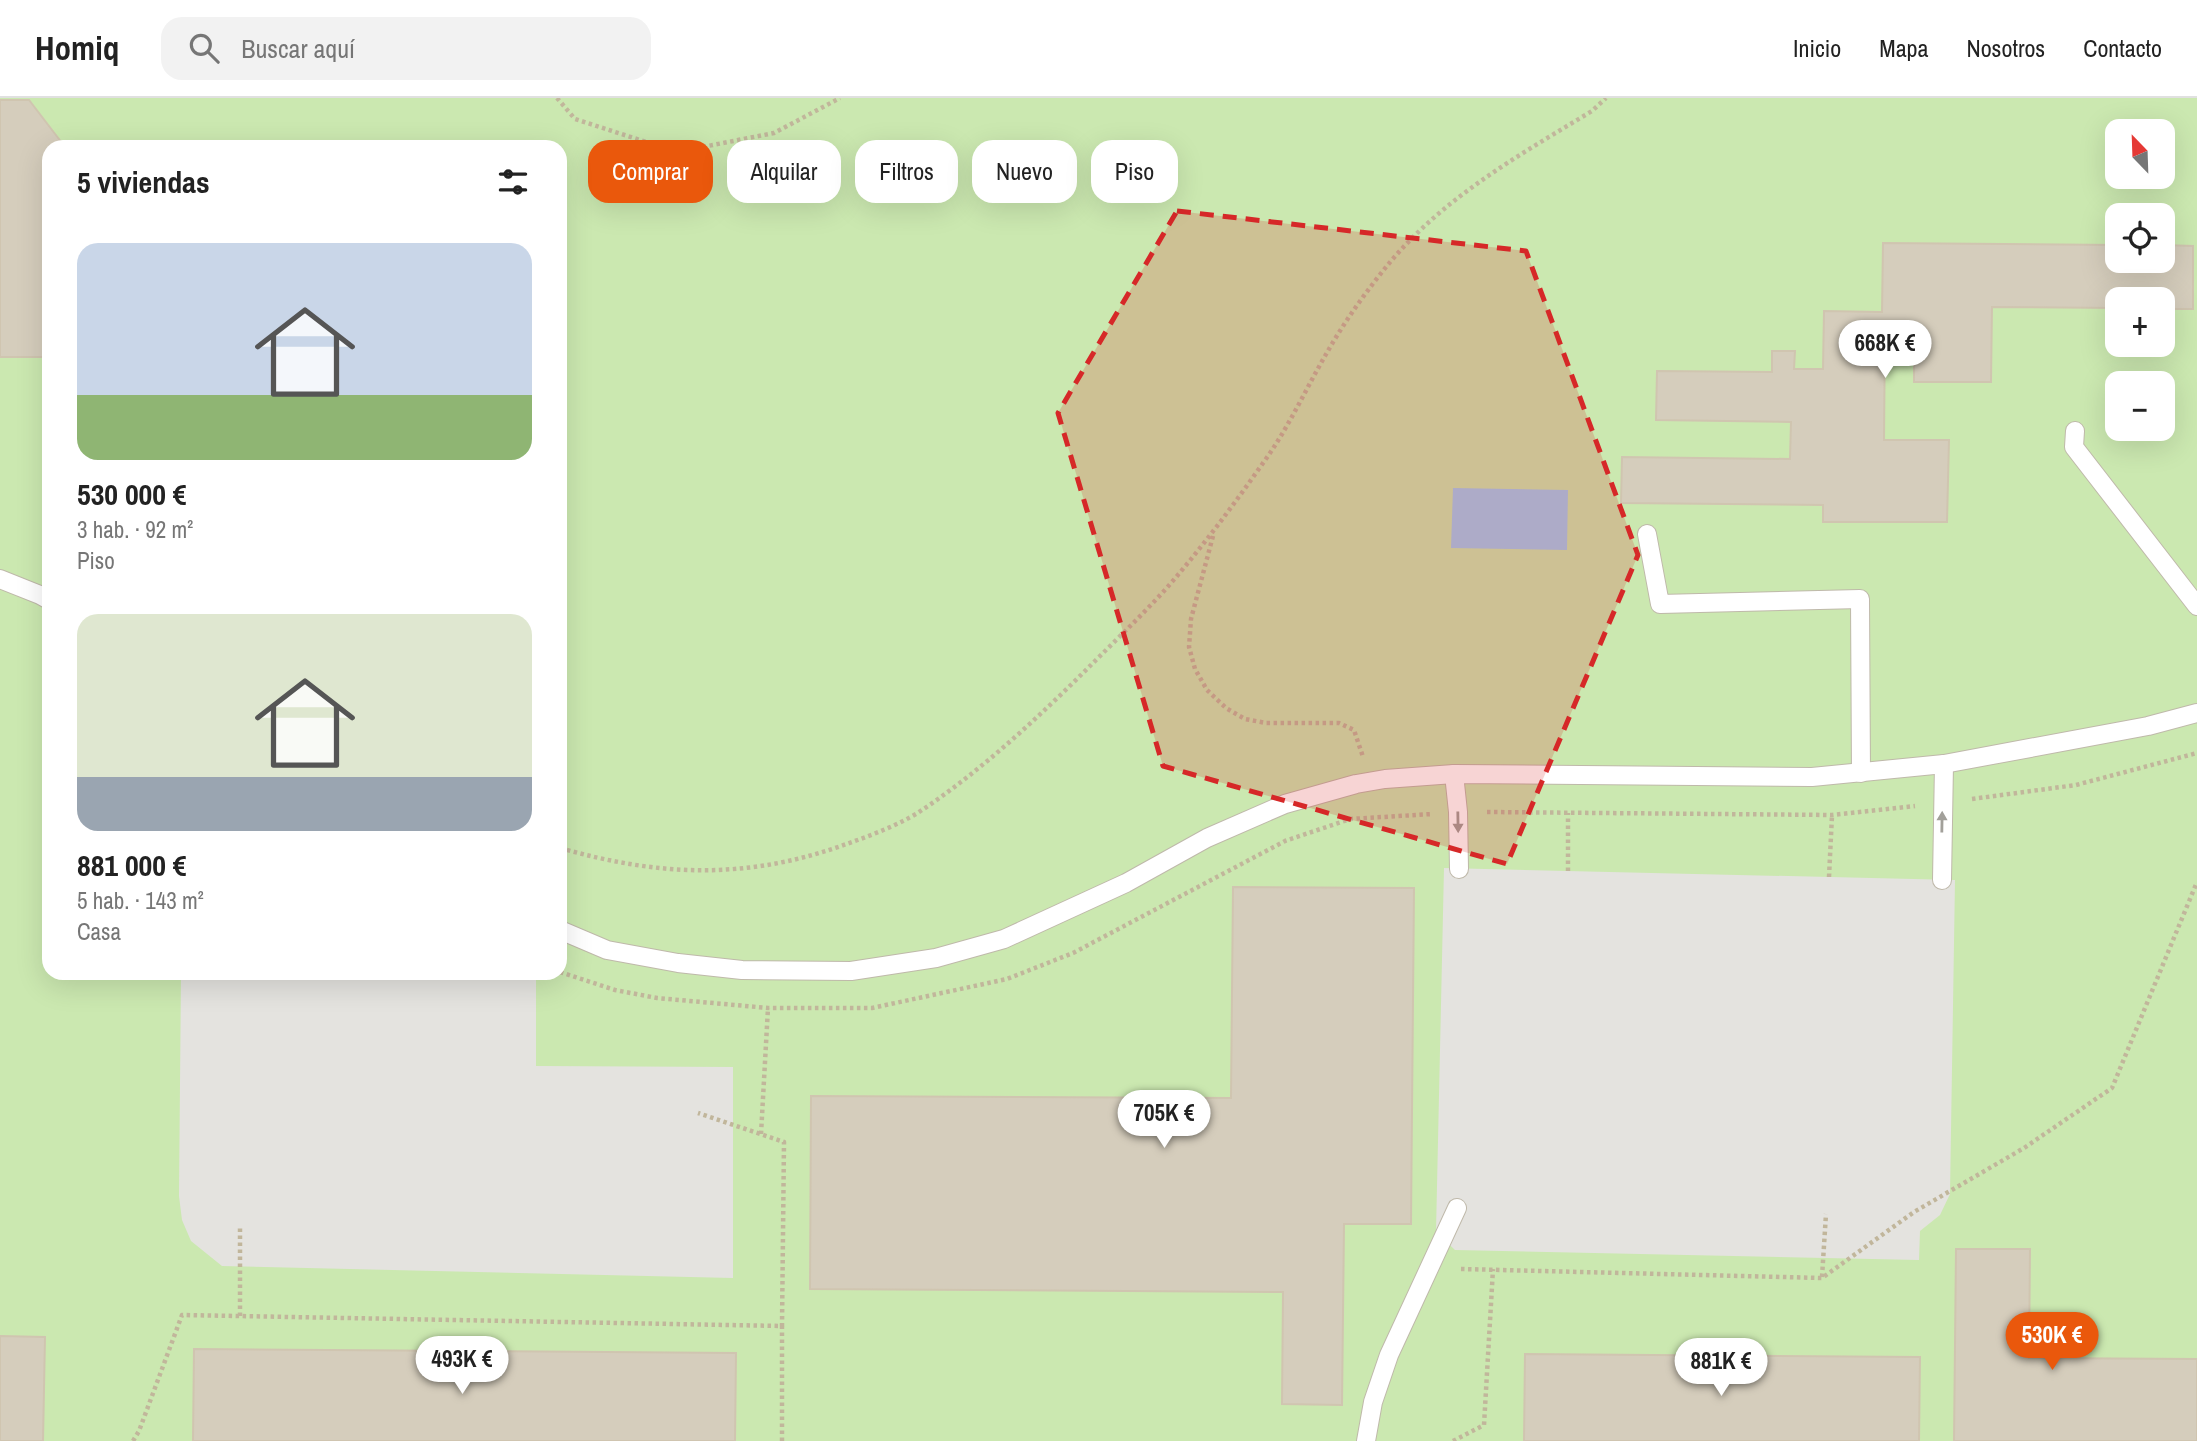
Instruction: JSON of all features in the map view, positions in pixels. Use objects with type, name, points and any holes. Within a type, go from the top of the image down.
[{"type":"lane","points":[[2075,431],[2074,447],[2197,607]]},
{"type":"lane","points":[[1647,534],[1660,604],[1860,600],[1861,773]]},
{"type":"lane","points":[[0,579],[42,597]]},
{"type":"lane","points":[[567,933],[607,950],[678,963],[742,970],[851,971],[936,958],[1004,939],[1126,883],[1206,838],[1285,804],[1356,784],[1385,779],[1454,775],[1812,777],[1861,773],[1944,764],[2148,726],[2197,713]]},
{"type":"lane","points":[[1942,880],[1944,764]]},
{"type":"lane","points":[[1454,775],[1459,869]]},
{"type":"lane","points":[[1366,1441],[1373,1402],[1389,1356],[1457,1208]]},
{"type":"path","points":[[556,98],[575,119],[677,152],[774,133],[840,98]]},
{"type":"path","points":[[567,850],[603,860],[655,869],[703,871],[756,868],[813,856],[888,829],[948,790],[1002,749],[1054,703],[1162,593],[1214,532],[1272,451],[1345,323],[1393,258],[1435,216],[1494,171],[1592,111],[1606,98]]},
{"type":"path","points":[[1214,532],[1191,619],[1189,647],[1195,668],[1207,690],[1226,708],[1245,719],[1266,723],[1339,723],[1354,730],[1364,758],[1385,779]]},
{"type":"path","points":[[567,974],[615,990],[657,998],[768,1008],[872,1008],[1007,979],[1073,953],[1285,841],[1350,819],[1458,812],[1832,815],[2076,785],[2197,754]]},
{"type":"path","points":[[1568,813],[1568,872]]},
{"type":"path","points":[[1829,877],[1832,815]]},
{"type":"path","points":[[1429,1268],[1822,1278],[1914,1212],[2024,1148],[2112,1088],[2197,882]]},
{"type":"path","points":[[761,1134],[768,1008]]},
{"type":"path","points":[[698,1112],[784,1142],[782,1441]]},
{"type":"path","points":[[1822,1278],[1826,1214]]},
{"type":"path","points":[[240,1225],[240,1316]]},
{"type":"path","points":[[1453,1441],[1484,1425],[1493,1269]]},
{"type":"path","points":[[133,1441],[182,1315],[782,1326]]},
{"type":"highlighted area","points":[[1177,211],[1526,251],[1638,555],[1507,864],[1163,766],[1058,413]]},
{"type":"green space","points":[[0,98],[2197,98],[2197,1441],[0,1441]]},
{"type":"shaded area","points":[[1444,868],[1955,880],[1950,1194],[1940,1215],[1920,1231],[1919,1260],[1455,1250],[1436,1232]]},
{"type":"shaded area","points":[[181,980],[536,980],[536,1066],[733,1067],[733,1278],[222,1266],[191,1241],[182,1220],[179,1196]]},
{"type":"water","points":[[1453,488],[1568,490],[1567,550],[1451,548]]},
{"type":"building","points":[[0,100],[29,100],[60,140],[42,140],[42,357],[0,357]]},
{"type":"building","points":[[1883,243],[2105,245],[2105,273],[2175,273],[2175,245],[2193,246],[2193,309],[2175,309],[2175,287],[2105,287],[2105,308],[1992,307],[1991,382],[1914,382],[1914,326],[1885,326],[1884,440],[1949,440],[1947,522],[1823,522],[1823,505],[1621,503],[1622,457],[1790,459],[1791,422],[1656,420],[1657,371],[1772,372],[1772,351],[1795,351],[1794,369],[1823,369],[1824,311],[1882,312]]},
{"type":"building","points":[[1233,887],[1414,888],[1411,1224],[1344,1224],[1342,1405],[1282,1404],[1283,1292],[810,1289],[811,1096],[1231,1098]]},
{"type":"building","points":[[1956,1249],[2030,1249],[2029,1358],[2197,1359],[2197,1441],[1954,1441]]},
{"type":"building","points":[[0,1336],[45,1337],[43,1441],[0,1441]]},
{"type":"building","points":[[194,1349],[736,1353],[735,1441],[193,1441]]},
{"type":"building","points":[[1525,1354],[1920,1357],[1919,1441],[1524,1441]]}]
